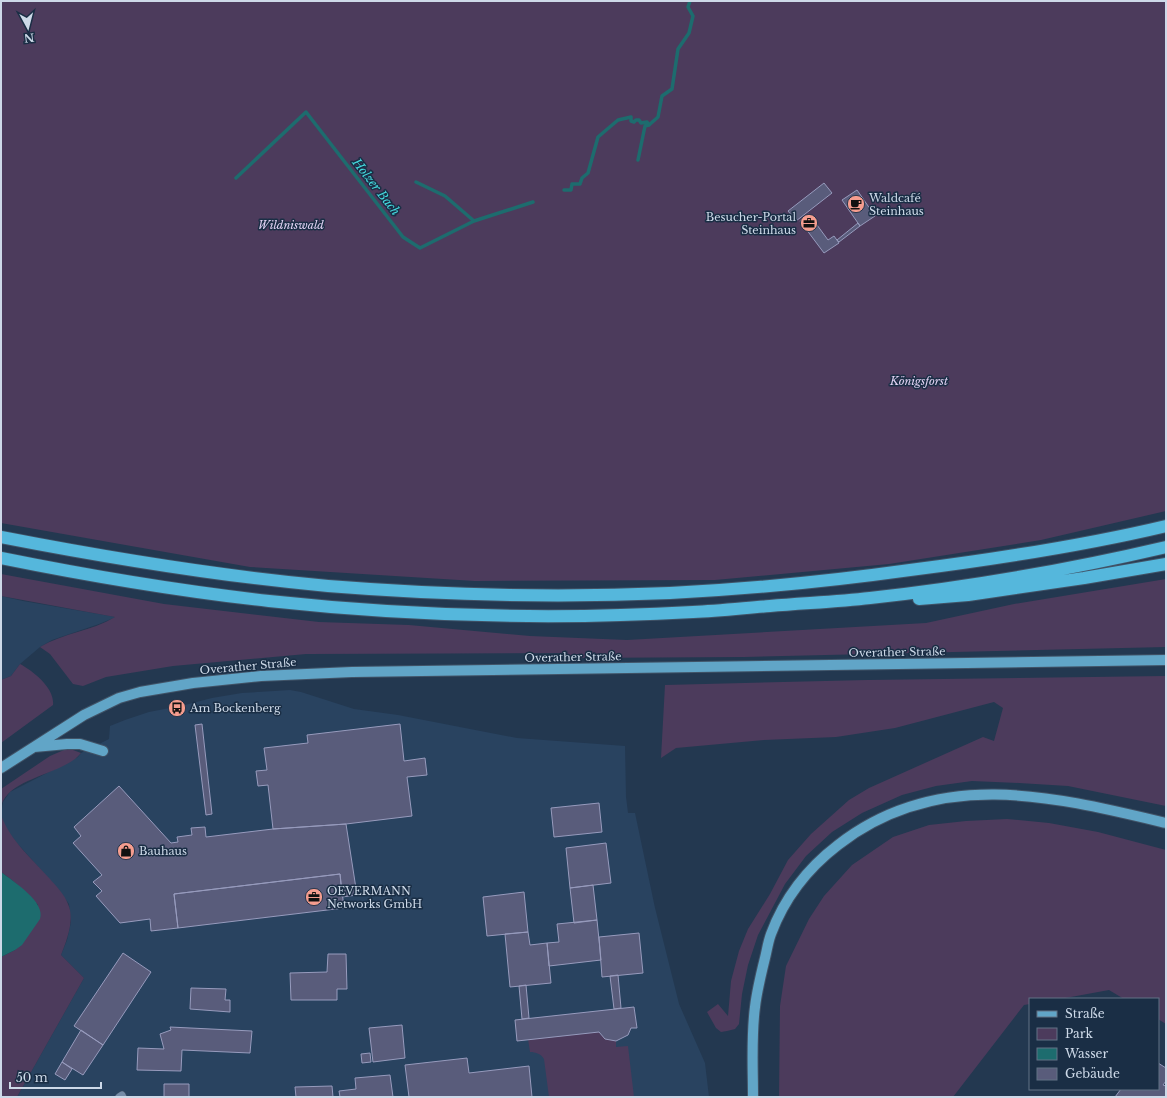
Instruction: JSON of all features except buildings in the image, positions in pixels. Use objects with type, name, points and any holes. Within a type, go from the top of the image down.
[{"type":"highway","points":[[1,538],[173,568],[321,585],[472,594],[592,595],[677,592],[753,587],[862,577],[982,561],[1075,545],[1166,526]]},
{"type":"highway","points":[[1,558],[70,572],[176,590],[247,598],[371,610],[534,616],[631,615],[696,612],[866,599],[984,582],[1076,566],[1166,547]]},
{"type":"highway","points":[[866,599],[919,599],[968,595],[1166,564]]},
{"type":"main road","name":"Overather Straße","points":[[1,768],[84,715],[119,698],[159,688],[261,676],[443,671],[1166,660]]},
{"type":"main road","points":[[32,748],[80,744],[103,751]]},
{"type":"main road","points":[[753,1097],[755,1008],[759,980],[771,935],[779,915],[800,882],[818,862],[850,836],[889,813],[914,805],[939,799],[982,794],[1004,794],[1058,800],[1166,823]]},
{"type":"street","points":[[118,1097],[123,1097]]},
{"type":"shaded area","points":[[1,596],[116,617],[52,640],[40,647],[20,664],[11,676],[1,680]]},
{"type":"shaded area","points":[[290,690],[301,692],[354,709],[398,715],[517,738],[625,746],[626,797],[628,813],[635,813],[655,908],[679,1004],[705,1063],[709,1097],[17,1097],[84,978],[61,955],[67,940],[71,922],[69,904],[5,827],[1,815],[3,802],[10,792],[78,757],[81,753],[109,739],[110,726],[125,720],[149,712],[212,698],[242,693]]},
{"type":"green space","points":[[1,1],[1166,1],[1166,511],[1041,540],[889,564],[715,580],[475,581],[250,567],[1,523]]},
{"type":"green space","points":[[1,574],[164,604],[319,622],[409,625],[530,636],[627,640],[926,623],[1014,604],[1166,579],[1166,647],[744,657],[567,658],[568,650],[567,653],[306,654],[173,666],[106,677],[83,686],[73,684],[50,654],[40,647],[58,638],[97,626],[115,617],[1,596]]},
{"type":"green space","points":[[20,664],[31,671],[47,686],[51,692],[53,705],[1,743],[1,680],[11,676]]},
{"type":"green space","points":[[1166,676],[1166,806],[1068,786],[972,781],[936,786],[902,795],[862,813],[832,832],[806,856],[785,884],[758,935],[748,965],[742,994],[739,1024],[735,1029],[727,1031],[721,1032],[716,1028],[707,1012],[718,1004],[728,1016],[731,981],[739,951],[748,929],[770,894],[788,860],[811,834],[849,800],[869,788],[983,737],[994,741],[1003,708],[994,702],[895,728],[836,737],[764,740],[676,748],[661,758],[665,685],[867,680]]},
{"type":"green space","points":[[64,750],[73,750],[81,753],[74,760],[64,766],[18,786],[9,793],[2,802],[1,813],[1,789],[50,756]]},
{"type":"green space","points":[[1,815],[16,841],[58,888],[67,901],[71,916],[68,936],[61,955],[84,978],[17,1097],[1,1097],[1,957],[15,950],[38,905],[21,887],[1,872]]},
{"type":"green space","points":[[1007,819],[1049,823],[1098,832],[1166,850],[1166,1024],[1159,1020],[1159,998],[1122,998],[1109,990],[1065,998],[1029,998],[1029,1004],[1024,1005],[953,1097],[779,1097],[780,1006],[786,966],[809,919],[824,896],[852,865],[893,837],[929,825]]},
{"type":"green space","points":[[599,1032],[601,1035],[616,1041],[616,1047],[628,1046],[634,1097],[549,1097],[544,1059],[534,1052],[530,1052],[528,1039]]},
{"type":"water","points":[[1,872],[34,899],[41,913],[40,919],[22,945],[1,957]]},
{"type":"waterway","name":"Holzer Bach","points":[[564,190],[571,190],[572,184],[580,184],[582,178],[588,173],[598,137],[618,120],[631,117],[631,121],[634,122],[639,120],[641,123],[647,122],[649,125],[658,117],[662,96],[672,89],[678,49],[689,33],[693,16],[688,7],[690,1]]},
{"type":"waterway","name":"Holzer Bach","points":[[236,178],[306,112],[403,237],[420,248],[474,221],[533,202]]},
{"type":"waterway","points":[[638,160],[645,126],[649,125]]},
{"type":"waterway","points":[[416,182],[445,196],[474,221]]},
{"type":"place","name":"Waldcafé Steinhaus","points":[[856,204]]},
{"type":"place","name":"Besucher-Portal Steinhaus","points":[[809,223]]},
{"type":"place","name":"Am Bockenberg","points":[[177,708]]},
{"type":"place","name":"Bauhaus","points":[[126,851]]},
{"type":"place","name":"OEVERMANN Networks GmbH","points":[[314,897]]},
{"type":"park label","name":"Wildniswald","points":[[291,225]]},
{"type":"park label","name":"Königsforst","points":[[919,381]]}]
